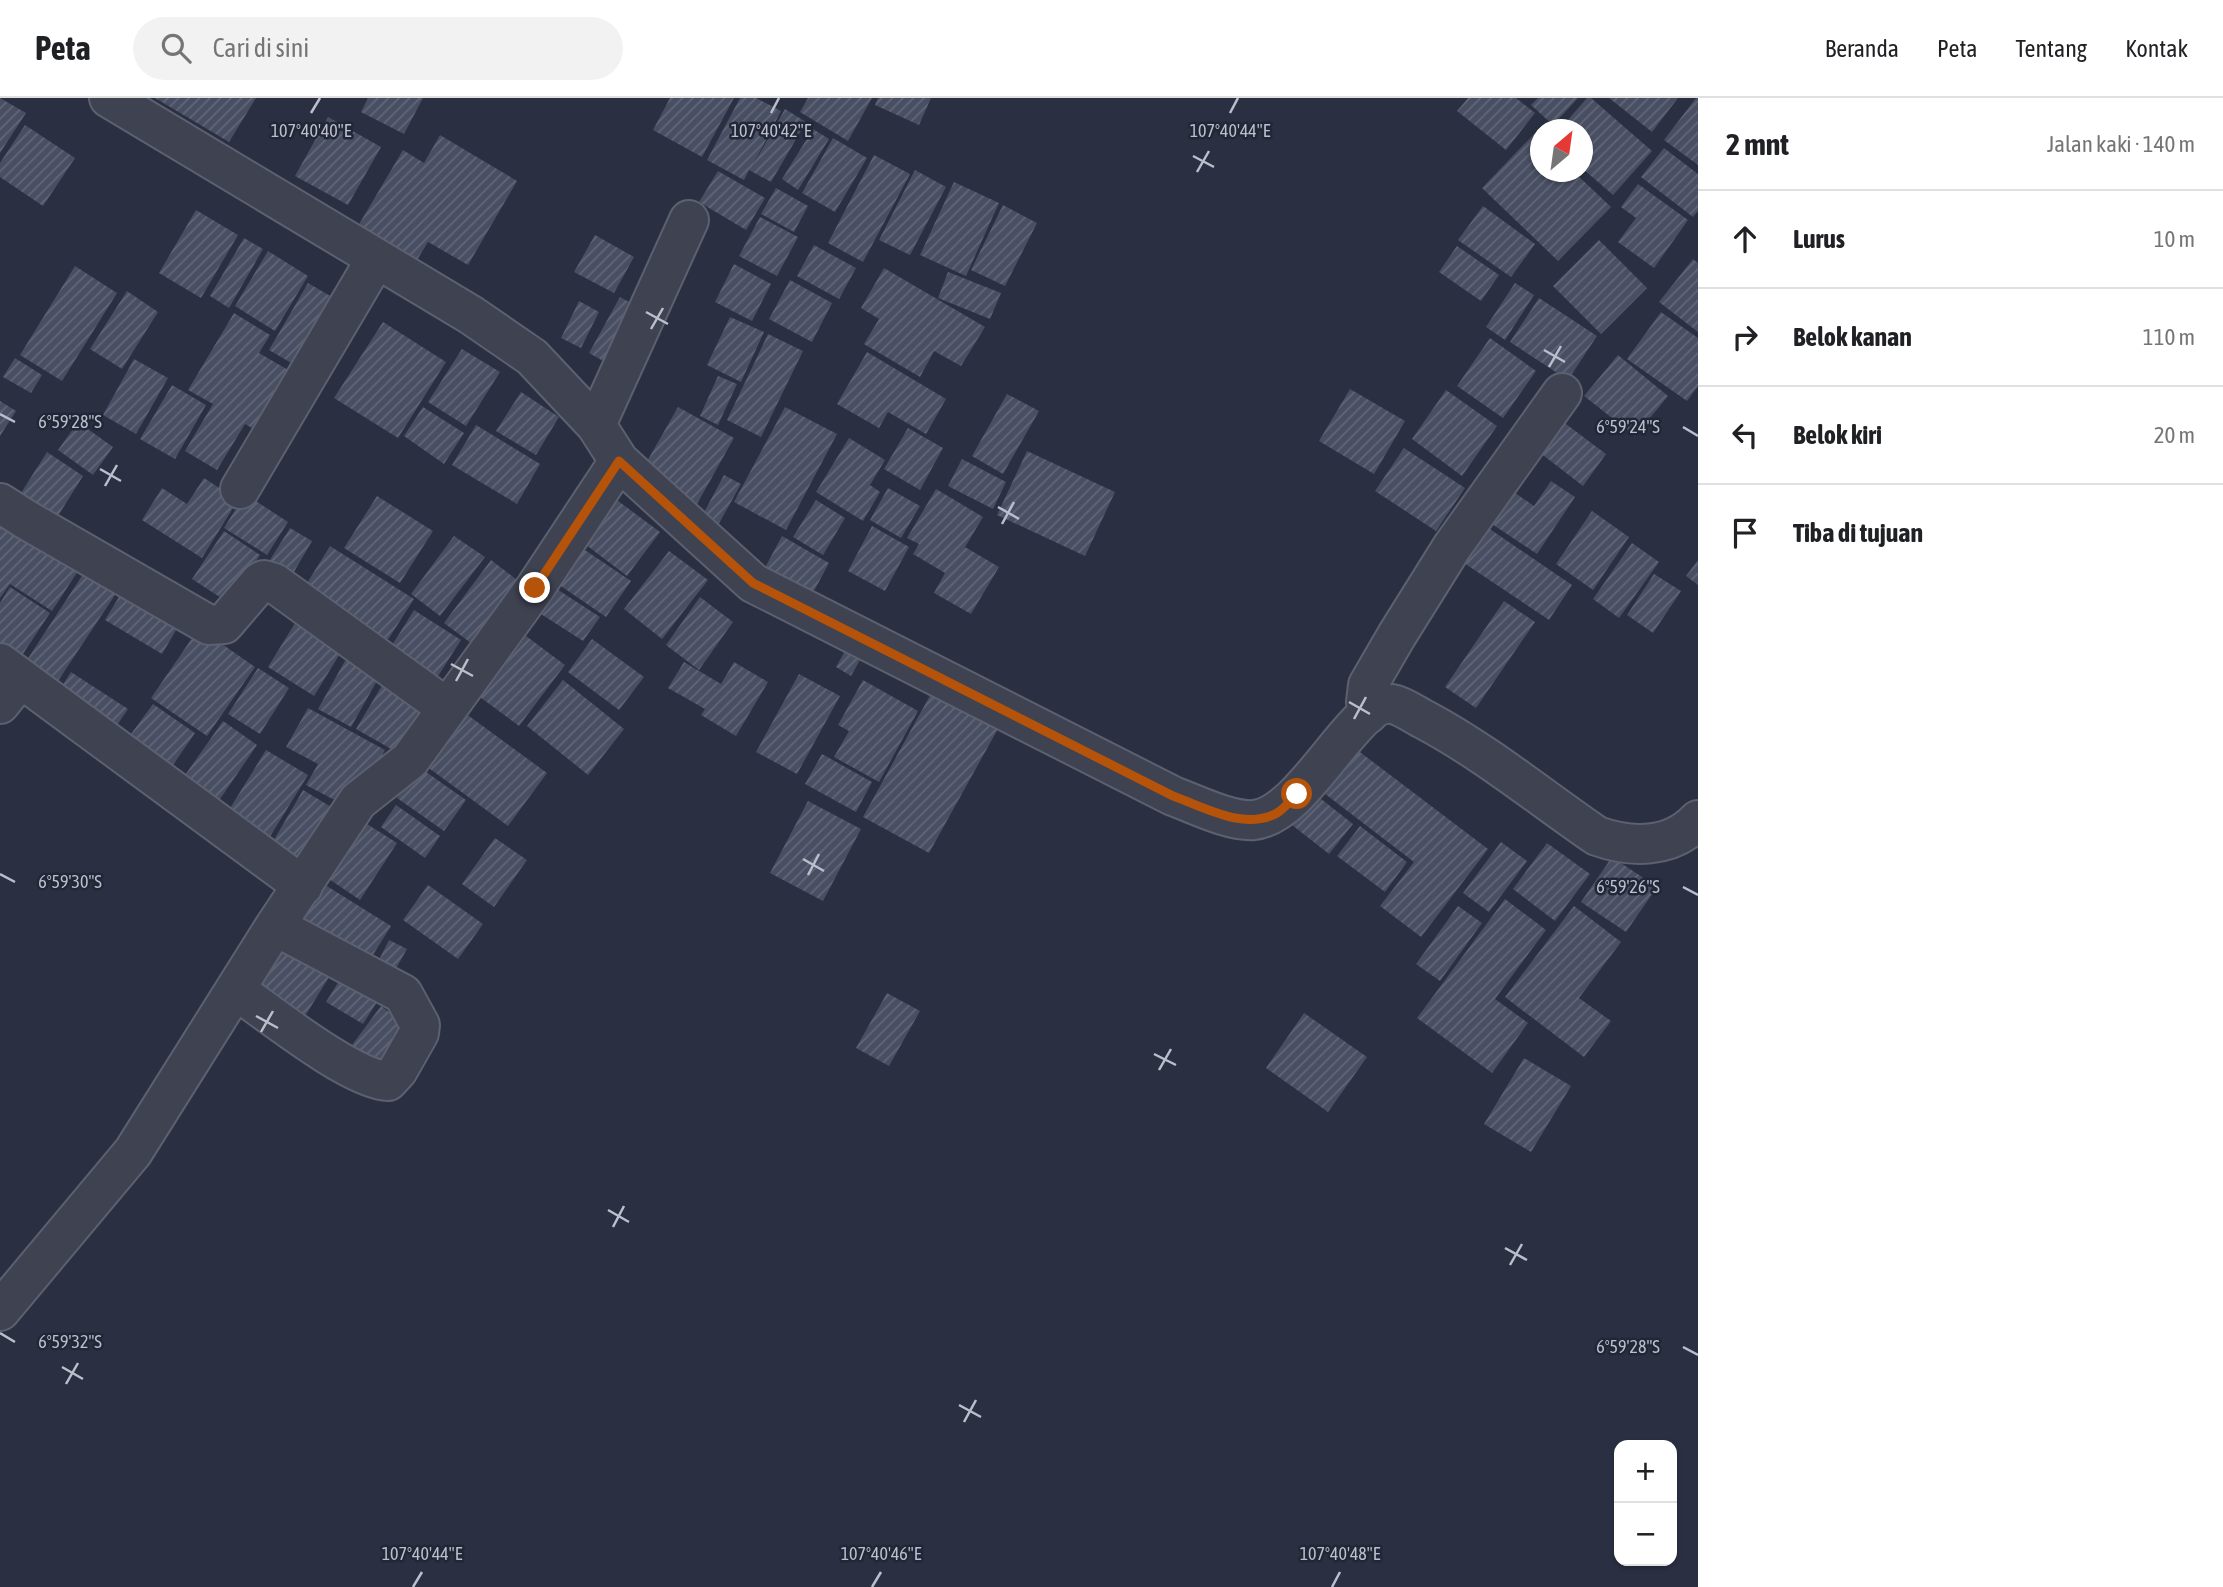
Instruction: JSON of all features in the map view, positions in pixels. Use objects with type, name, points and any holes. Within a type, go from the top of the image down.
[{"type":"street","points":[[109,98],[471,315],[532,357],[596,425],[619,461],[753,583],[1173,796],[1234,818],[1254,820],[1278,812],[1368,714],[1379,705],[1390,704],[1400,706],[1447,732],[1597,836],[1636,846],[1672,840],[1687,832],[1698,820]]},
{"type":"street","points":[[596,425],[689,220]]},
{"type":"street","points":[[240,489],[376,259]]},
{"type":"street","points":[[1368,714],[1368,685],[1397,635],[1452,547],[1562,393]]},
{"type":"street","points":[[0,1311],[133,1152],[275,926],[358,801],[410,760],[535,588],[619,461]]},
{"type":"street","points":[[0,503],[209,625],[224,624],[260,582],[264,580],[274,583],[447,708]]},
{"type":"street","points":[[7,682],[303,886]]},
{"type":"street","points":[[236,990],[353,1070],[377,1080],[388,1081],[411,1049],[419,1033],[419,1025],[403,994],[275,926]]},
{"type":"building","points":[[0,98],[26,113],[0,153]]},
{"type":"building","points":[[155,98],[256,98],[229,142]]},
{"type":"building","points":[[368,98],[423,98],[404,134],[361,112]]},
{"type":"building","points":[[670,98],[734,98],[702,157],[653,130]]},
{"type":"building","points":[[740,98],[756,98],[781,111],[752,167],[785,109],[806,122],[771,182],[749,170],[744,180],[707,160]]},
{"type":"building","points":[[808,98],[872,98],[848,141],[800,112]]},
{"type":"building","points":[[878,98],[931,98],[919,125],[875,105]]},
{"type":"building","points":[[1468,98],[1516,98],[1535,113],[1506,150],[1457,111]]},
{"type":"building","points":[[1538,98],[1578,98],[1559,119],[1546,119],[1531,105]]},
{"type":"building","points":[[1587,98],[1591,98],[1652,151],[1613,195],[1593,178],[1593,119],[1569,119]]},
{"type":"building","points":[[1609,98],[1678,98],[1652,132]]},
{"type":"building","points":[[1698,98],[1698,165],[1664,140]]},
{"type":"building","points":[[328,117],[381,147],[348,205],[295,176]]},
{"type":"building","points":[[25,125],[75,158],[43,206],[0,177],[0,163]]},
{"type":"building","points":[[813,129],[829,139],[798,190],[782,179]]},
{"type":"building","points":[[440,135],[517,181],[468,265],[428,242],[417,260],[358,226],[403,150],[424,163]]},
{"type":"building","points":[[833,138],[867,158],[835,212],[802,193]]},
{"type":"building","points":[[1530,138],[1530,182],[1585,182],[1611,207],[1558,261],[1482,188]]},
{"type":"building","points":[[1664,148],[1698,174],[1698,211],[1693,217],[1641,177]]},
{"type":"building","points":[[874,155],[910,174],[863,262],[828,243]]},
{"type":"building","points":[[915,170],[946,187],[910,255],[879,240]]},
{"type":"building","points":[[718,171],[765,198],[746,230],[699,202]]},
{"type":"building","points":[[954,182],[999,203],[966,276],[920,255]]},
{"type":"building","points":[[1638,184],[1688,220],[1654,268],[1618,242],[1636,218],[1621,207]]},
{"type":"building","points":[[776,188],[808,206],[794,232],[761,214]]},
{"type":"building","points":[[1003,205],[1037,223],[1005,286],[971,270]]},
{"type":"building","points":[[1483,206],[1535,244],[1511,277],[1458,240]]},
{"type":"building","points":[[196,210],[238,235],[201,298],[159,273]]},
{"type":"building","points":[[760,217],[798,237],[777,276],[739,256]]},
{"type":"building","points":[[595,235],[634,257],[614,293],[574,272]]},
{"type":"building","points":[[244,238],[263,249],[229,308],[210,296]]},
{"type":"building","points":[[1599,240],[1647,288],[1601,334],[1553,286]]},
{"type":"building","points":[[814,245],[856,268],[839,299],[797,276]]},
{"type":"building","points":[[1457,246],[1499,275],[1481,301],[1439,272]]},
{"type":"building","points":[[268,251],[308,276],[275,331],[235,306]]},
{"type":"building","points":[[1693,259],[1698,263],[1698,332],[1659,302]]},
{"type":"building","points":[[734,264],[771,284],[752,321],[715,302]]},
{"type":"building","points":[[75,266],[117,293],[62,381],[20,355]]},
{"type":"building","points":[[884,268],[985,327],[961,366],[934,351],[920,377],[864,344],[879,319],[861,308]]},
{"type":"building","points":[[948,272],[1001,293],[990,319],[938,298]]},
{"type":"building","points":[[790,280],[832,303],[812,342],[769,319]]},
{"type":"building","points":[[308,283],[344,304],[305,371],[269,350]]},
{"type":"building","points":[[1515,283],[1534,295],[1505,340],[1486,327]]},
{"type":"building","points":[[127,291],[158,312],[122,369],[90,349]]},
{"type":"building","points":[[620,297],[642,309],[612,366],[589,353]]},
{"type":"building","points":[[1539,298],[1597,336],[1568,380],[1510,342]]},
{"type":"building","points":[[579,301],[599,312],[581,348],[561,338]]},
{"type":"building","points":[[1661,312],[1698,338],[1698,386],[1687,401],[1627,359]]},
{"type":"building","points":[[234,313],[270,335],[259,353],[290,371],[254,429],[245,424],[217,470],[185,451],[213,404],[188,390]]},
{"type":"building","points":[[730,317],[764,332],[741,382],[707,365]]},
{"type":"building","points":[[383,322],[446,362],[398,438],[334,398]]},
{"type":"building","points":[[768,334],[803,351],[761,437],[727,420]]},
{"type":"building","points":[[1490,338],[1536,371],[1503,418],[1457,386]]},
{"type":"building","points":[[462,349],[500,372],[466,426],[428,402]]},
{"type":"building","points":[[867,352],[946,399],[926,434],[888,412],[879,428],[837,404]]},
{"type":"building","points":[[1618,355],[1668,396],[1635,436],[1584,396]]},
{"type":"building","points":[[15,358],[42,375],[31,393],[3,377]]},
{"type":"building","points":[[134,359],[168,378],[136,434],[103,415]]},
{"type":"building","points":[[718,376],[737,384],[718,425],[700,416]]},
{"type":"building","points":[[172,385],[206,405],[175,459],[140,439]]},
{"type":"building","points":[[1350,389],[1405,421],[1374,474],[1319,441]]},
{"type":"building","points":[[1446,390],[1497,426],[1462,476],[1412,439]]},
{"type":"building","points":[[521,392],[559,417],[536,455],[496,431]]},
{"type":"building","points":[[1007,394],[1039,411],[1003,474],[972,456]]},
{"type":"building","points":[[0,401],[16,411],[0,436]]},
{"type":"building","points":[[423,407],[464,433],[444,464],[404,436]]},
{"type":"building","points":[[678,407],[734,438],[697,504],[641,472]]},
{"type":"building","points":[[785,407],[837,434],[786,530],[734,502]]},
{"type":"building","points":[[1558,418],[1606,454],[1583,486],[1535,449]]},
{"type":"building","points":[[78,422],[113,447],[93,475],[58,450]]},
{"type":"building","points":[[476,425],[540,464],[517,504],[452,465]]},
{"type":"building","points":[[908,428],[943,448],[920,490],[884,469]]},
{"type":"building","points":[[849,438],[885,460],[870,485],[880,492],[863,521],[816,492]]},
{"type":"building","points":[[1404,448],[1465,488],[1436,531],[1375,491]]},
{"type":"building","points":[[1027,451],[1115,492],[1085,556],[997,515]]},
{"type":"building","points":[[47,452],[83,476],[51,527],[14,504]]},
{"type":"building","points":[[962,459],[1006,482],[993,509],[948,486]]},
{"type":"building","points":[[724,475],[741,484],[717,527],[701,518]]},
{"type":"building","points":[[204,478],[238,500],[202,558],[142,520],[162,488],[187,504]]},
{"type":"building","points":[[1551,481],[1575,497],[1537,554],[1486,520],[1508,488],[1534,506]]},
{"type":"building","points":[[888,488],[920,506],[901,538],[870,520]]},
{"type":"building","points":[[936,489],[983,517],[965,547],[999,567],[971,614],[934,593],[945,573],[913,554],[919,544],[907,538]]},
{"type":"building","points":[[245,494],[288,522],[267,555],[224,528]]},
{"type":"building","points":[[610,495],[660,532],[627,576],[577,538]]},
{"type":"building","points":[[377,496],[433,531],[400,583],[344,548]]},
{"type":"building","points":[[816,500],[845,518],[823,555],[793,537]]},
{"type":"building","points":[[1592,511],[1629,537],[1593,590],[1556,564]]},
{"type":"building","points":[[0,522],[82,565],[52,611],[10,584],[0,598]]},
{"type":"building","points":[[1481,523],[1572,585],[1549,620],[1458,559]]},
{"type":"building","points":[[872,526],[909,547],[885,591],[848,571]]},
{"type":"building","points":[[290,528],[312,541],[291,577],[268,563]]},
{"type":"building","points":[[224,531],[260,555],[229,603],[192,579]]},
{"type":"building","points":[[454,536],[485,557],[440,616],[411,594]]},
{"type":"building","points":[[782,536],[829,563],[808,602],[761,575]]},
{"type":"building","points":[[1632,543],[1659,562],[1619,618],[1593,599]]},
{"type":"building","points":[[330,546],[414,599],[382,649],[299,596]]},
{"type":"building","points":[[579,546],[631,581],[606,617],[555,582]]},
{"type":"building","points":[[669,551],[708,580],[662,639],[624,609]]},
{"type":"building","points":[[491,560],[529,589],[483,652],[444,623]]},
{"type":"building","points":[[1698,560],[1698,585],[1686,576]]},
{"type":"building","points":[[89,565],[121,586],[52,690],[21,669]]},
{"type":"building","points":[[1654,574],[1681,591],[1653,633],[1627,615]]},
{"type":"building","points":[[546,582],[600,617],[583,641],[530,607]]},
{"type":"building","points":[[10,587],[50,613],[15,666],[0,655],[0,603]]},
{"type":"building","points":[[125,587],[182,620],[162,654],[105,620]]},
{"type":"building","points":[[700,597],[733,622],[699,670],[666,645]]},
{"type":"building","points":[[1504,601],[1535,622],[1476,708],[1445,687]]},
{"type":"building","points":[[414,610],[461,640],[433,684],[386,655]]},
{"type":"building","points":[[300,615],[346,644],[314,696],[268,667]]},
{"type":"building","points":[[199,628],[255,667],[207,736],[151,698]]},
{"type":"building","points":[[526,636],[565,665],[519,726],[469,689],[492,657],[504,666]]},
{"type":"building","points":[[592,639],[644,677],[619,710],[568,672]]},
{"type":"building","points":[[850,642],[865,651],[851,676],[836,667]]},
{"type":"building","points":[[350,652],[383,670],[351,727],[318,709]]},
{"type":"building","points":[[684,662],[721,684],[734,662],[768,682],[736,736],[701,715],[705,709],[668,688]]},
{"type":"building","points":[[258,668],[289,688],[260,734],[228,714]]},
{"type":"building","points":[[71,672],[128,709],[111,734],[55,697]]},
{"type":"building","points":[[799,674],[840,696],[797,774],[756,752]]},
{"type":"building","points":[[387,677],[430,703],[400,754],[356,729]]},
{"type":"building","points":[[563,680],[624,729],[588,775],[527,726]]},
{"type":"building","points":[[863,680],[918,711],[879,782],[834,757],[849,731],[838,725]]},
{"type":"building","points":[[933,690],[999,727],[929,853],[863,817]]},
{"type":"building","points":[[153,704],[195,733],[166,775],[123,745]]},
{"type":"building","points":[[308,708],[385,750],[363,790],[344,805],[306,785],[318,764],[286,747]]},
{"type":"building","points":[[465,713],[547,773],[508,826],[426,766]]},
{"type":"building","points":[[223,721],[257,745],[218,802],[183,778]]},
{"type":"building","points":[[1352,746],[1488,849],[1421,937],[1380,906],[1414,862],[1320,790]]},
{"type":"building","points":[[266,750],[308,775],[266,843],[224,818]]},
{"type":"building","points":[[822,754],[872,782],[856,812],[805,784]]},
{"type":"building","points":[[419,767],[466,800],[444,831],[397,798]]},
{"type":"building","points":[[303,790],[338,811],[303,871],[268,850]]},
{"type":"building","points":[[1316,795],[1353,824],[1329,854],[1292,825]]},
{"type":"building","points":[[808,801],[861,829],[823,901],[770,873]]},
{"type":"building","points":[[396,805],[440,836],[425,858],[381,827]]},
{"type":"building","points":[[356,817],[397,843],[360,900],[320,873]]},
{"type":"building","points":[[1360,826],[1407,862],[1385,892],[1337,856]]},
{"type":"building","points":[[495,838],[527,860],[494,907],[462,884]]},
{"type":"building","points":[[1501,842],[1527,861],[1489,912],[1463,893]]},
{"type":"building","points":[[1547,843],[1590,874],[1555,921],[1513,889]]},
{"type":"building","points":[[1612,857],[1657,887],[1626,932],[1581,902]]},
{"type":"building","points":[[314,878],[391,926],[366,966],[289,919]]},
{"type":"building","points":[[428,885],[483,924],[458,959],[403,920]]},
{"type":"building","points":[[1505,899],[1546,930],[1495,999],[1528,1023],[1492,1073],[1417,1018]]},
{"type":"building","points":[[1458,906],[1482,923],[1440,981],[1416,964]]},
{"type":"building","points":[[1574,906],[1621,942],[1579,998],[1611,1021],[1584,1057],[1505,997]]},
{"type":"building","points":[[276,933],[334,969],[302,1021],[244,985]]},
{"type":"building","points":[[389,940],[407,949],[394,972],[377,964]]},
{"type":"building","points":[[347,968],[384,991],[363,1024],[326,1002]]},
{"type":"building","points":[[887,993],[920,1011],[889,1066],[856,1048]]},
{"type":"building","points":[[381,1006],[413,1030],[384,1068],[352,1045]]},
{"type":"building","points":[[1304,1013],[1367,1057],[1328,1112],[1266,1068]]},
{"type":"building","points":[[1524,1058],[1571,1086],[1531,1152],[1484,1124]]},
{"type":"route","points":[[535,588],[619,461],[753,583],[1173,796],[1234,818],[1254,820],[1278,812],[1297,794]]}]
